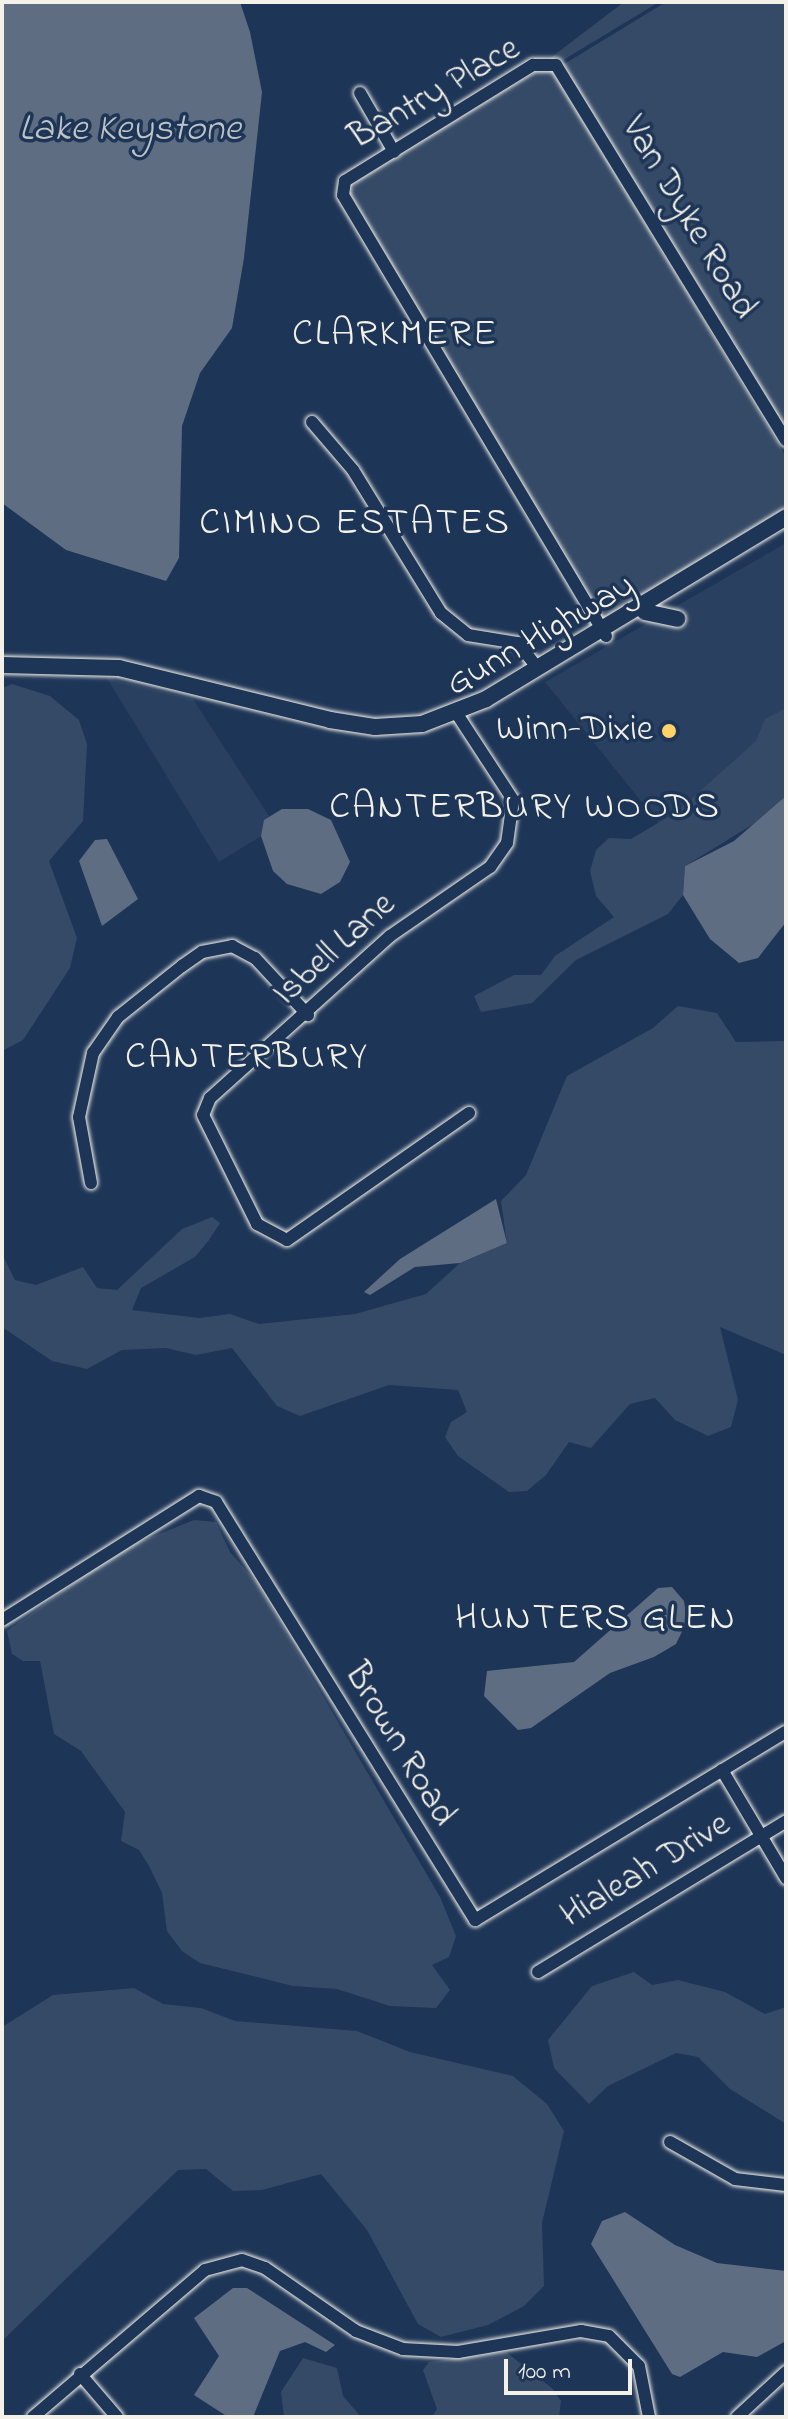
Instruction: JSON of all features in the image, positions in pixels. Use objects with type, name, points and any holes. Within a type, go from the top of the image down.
[{"type":"main road","name":"Gunn Highway","points":[[2,665],[77,666],[359,735],[403,736],[459,718],[604,632],[786,517]]},
{"type":"main road","name":"Gunn Highway","points":[[459,718],[537,667],[645,612],[786,528]]},
{"type":"main road","points":[[645,612],[677,619]]},
{"type":"street","name":"Bantry Place","points":[[563,69],[533,65],[342,187],[604,632]]},
{"type":"street","name":"Van Dyke Road","points":[[563,69],[786,440]]},
{"type":"street","points":[[360,93],[394,152]]},
{"type":"street","points":[[312,422],[353,470],[441,613],[468,635],[518,643],[537,667]]},
{"type":"street","name":"Isbell Lane","points":[[459,718],[513,800],[507,843],[490,867],[390,936],[308,1015],[210,1098],[203,1115],[257,1224],[269,1235],[287,1240],[310,1229],[371,1178],[416,1156],[469,1113]]},
{"type":"street","points":[[91,1183],[79,1117],[93,1053],[118,1017],[182,966],[202,952],[232,946],[255,958],[308,1015]]},
{"type":"street","name":"Brown Road","points":[[2,1620],[199,1496],[216,1502],[475,1920],[786,1732]]},
{"type":"street","points":[[722,1770],[786,1878]]},
{"type":"street","name":"Hialeah Drive","points":[[538,1972],[786,1821]]},
{"type":"street","points":[[670,2142],[735,2179],[786,2185]]},
{"type":"street","points":[[33,2417],[205,2270],[242,2260],[265,2268],[356,2331],[403,2349],[458,2352],[581,2331],[609,2336],[639,2366],[649,2417]]},
{"type":"street","points":[[737,2417],[786,2372]]},
{"type":"street","points":[[80,2374],[117,2417]]},
{"type":"shaded area","points":[[624,2],[659,2],[560,62],[549,59]]},
{"type":"shaded area","points":[[666,2],[786,2],[786,430],[556,69]]},
{"type":"shaded area","points":[[549,64],[786,457],[786,507],[603,623],[546,537],[350,193],[359,178],[401,150]]},
{"type":"shaded area","points":[[786,543],[786,737],[665,831],[545,682]]},
{"type":"shaded area","points":[[107,678],[193,699],[276,827],[219,862]]},
{"type":"shaded area","points":[[12,684],[50,696],[79,720],[87,744],[83,821],[49,861],[77,938],[70,968],[23,1040],[2,1051],[2,688]]},
{"type":"shaded area","points":[[786,708],[786,796],[765,817],[685,866],[683,895],[668,914],[576,960],[532,1003],[481,1012],[474,996],[514,975],[541,975],[555,956],[614,917],[596,896],[590,871],[596,850],[609,838],[631,839],[678,811],[756,741],[765,719]]},
{"type":"shaded area","points":[[678,1006],[717,1013],[736,1042],[786,1041],[786,1355],[720,1327],[738,1400],[731,1427],[708,1436],[675,1420],[655,1398],[630,1404],[591,1448],[569,1442],[546,1475],[527,1491],[509,1492],[458,1456],[445,1437],[451,1422],[467,1412],[458,1390],[389,1385],[300,1416],[277,1406],[232,1348],[196,1355],[166,1348],[122,1350],[87,1369],[52,1361],[2,1327],[2,1254],[15,1280],[36,1285],[83,1267],[97,1288],[117,1290],[182,1229],[212,1217],[220,1223],[195,1257],[141,1288],[132,1310],[199,1318],[230,1314],[259,1324],[355,1314],[426,1294],[460,1263],[507,1243],[501,1201],[526,1175],[567,1076],[653,1028]]},
{"type":"shaded area","points":[[194,1520],[216,1522],[230,1552],[257,1583],[440,1897],[456,1936],[449,1957],[432,1965],[450,1990],[436,2008],[390,2006],[337,1989],[293,1986],[200,1963],[182,1951],[167,1931],[162,1893],[149,1866],[139,1850],[121,1841],[125,1812],[81,1751],[54,1734],[40,1661],[23,1661],[12,1654],[7,1631],[122,1549]]},
{"type":"shaded area","points":[[634,1972],[652,1985],[678,1980],[725,1992],[765,2014],[786,2007],[786,2124],[730,2089],[698,2057],[676,2053],[608,2086],[589,2104],[554,2068],[548,2040],[592,1986]]},
{"type":"shaded area","points":[[134,1988],[163,2004],[201,2008],[235,2021],[357,2031],[410,2052],[513,2076],[547,2104],[564,2131],[542,2223],[544,2286],[524,2306],[488,2325],[441,2337],[418,2324],[367,2230],[321,2174],[262,2190],[233,2191],[206,2169],[178,2170],[2,2341],[2,2027],[53,1995]]},
{"type":"shaded area","points":[[506,2352],[553,2389],[561,2401],[559,2417],[432,2417],[437,2409],[423,2370],[429,2362]]},
{"type":"shaded area","points":[[303,2358],[337,2368],[343,2396],[361,2417],[284,2417],[281,2392]]},
{"type":"water","name":"Lake Keystone","points":[[2,2],[240,2],[250,32],[262,92],[244,258],[232,328],[200,373],[182,426],[179,558],[166,581],[66,550],[2,503]]},
{"type":"water","points":[[786,796],[786,922],[758,958],[739,963],[710,939],[683,895],[685,866],[734,841]]},
{"type":"water","points":[[282,809],[308,809],[331,820],[350,862],[340,882],[321,894],[287,884],[273,871],[261,836],[264,820]]},
{"type":"water","points":[[107,839],[138,899],[102,926],[79,861],[95,840]]},
{"type":"water","points":[[496,1199],[507,1243],[460,1263],[415,1267],[370,1295],[364,1292],[400,1259]]},
{"type":"water","points":[[672,1587],[684,1601],[687,1621],[676,1644],[654,1657],[610,1673],[531,1728],[518,1730],[484,1696],[487,1671],[574,1662],[658,1588]]},
{"type":"water","points":[[625,2212],[675,2245],[717,2263],[786,2271],[786,2341],[757,2357],[723,2352],[680,2377],[672,2374],[591,2244],[602,2221]]},
{"type":"water","points":[[233,2288],[247,2288],[335,2345],[326,2352],[305,2342],[280,2351],[253,2417],[228,2417],[194,2395],[219,2356],[194,2318]]},
{"type":"place","name":"Winn-Dixie","points":[[669,731]]},
{"type":"district","name":"CLARKMERE","points":[[395,336]]},
{"type":"district","name":"CIMINO ESTATES","points":[[355,525]]},
{"type":"district","name":"CANTERBURY WOODS","points":[[525,809]]},
{"type":"district","name":"CANTERBURY","points":[[247,1059]]},
{"type":"district","name":"HUNTERS GLEN","points":[[596,1620]]}]
